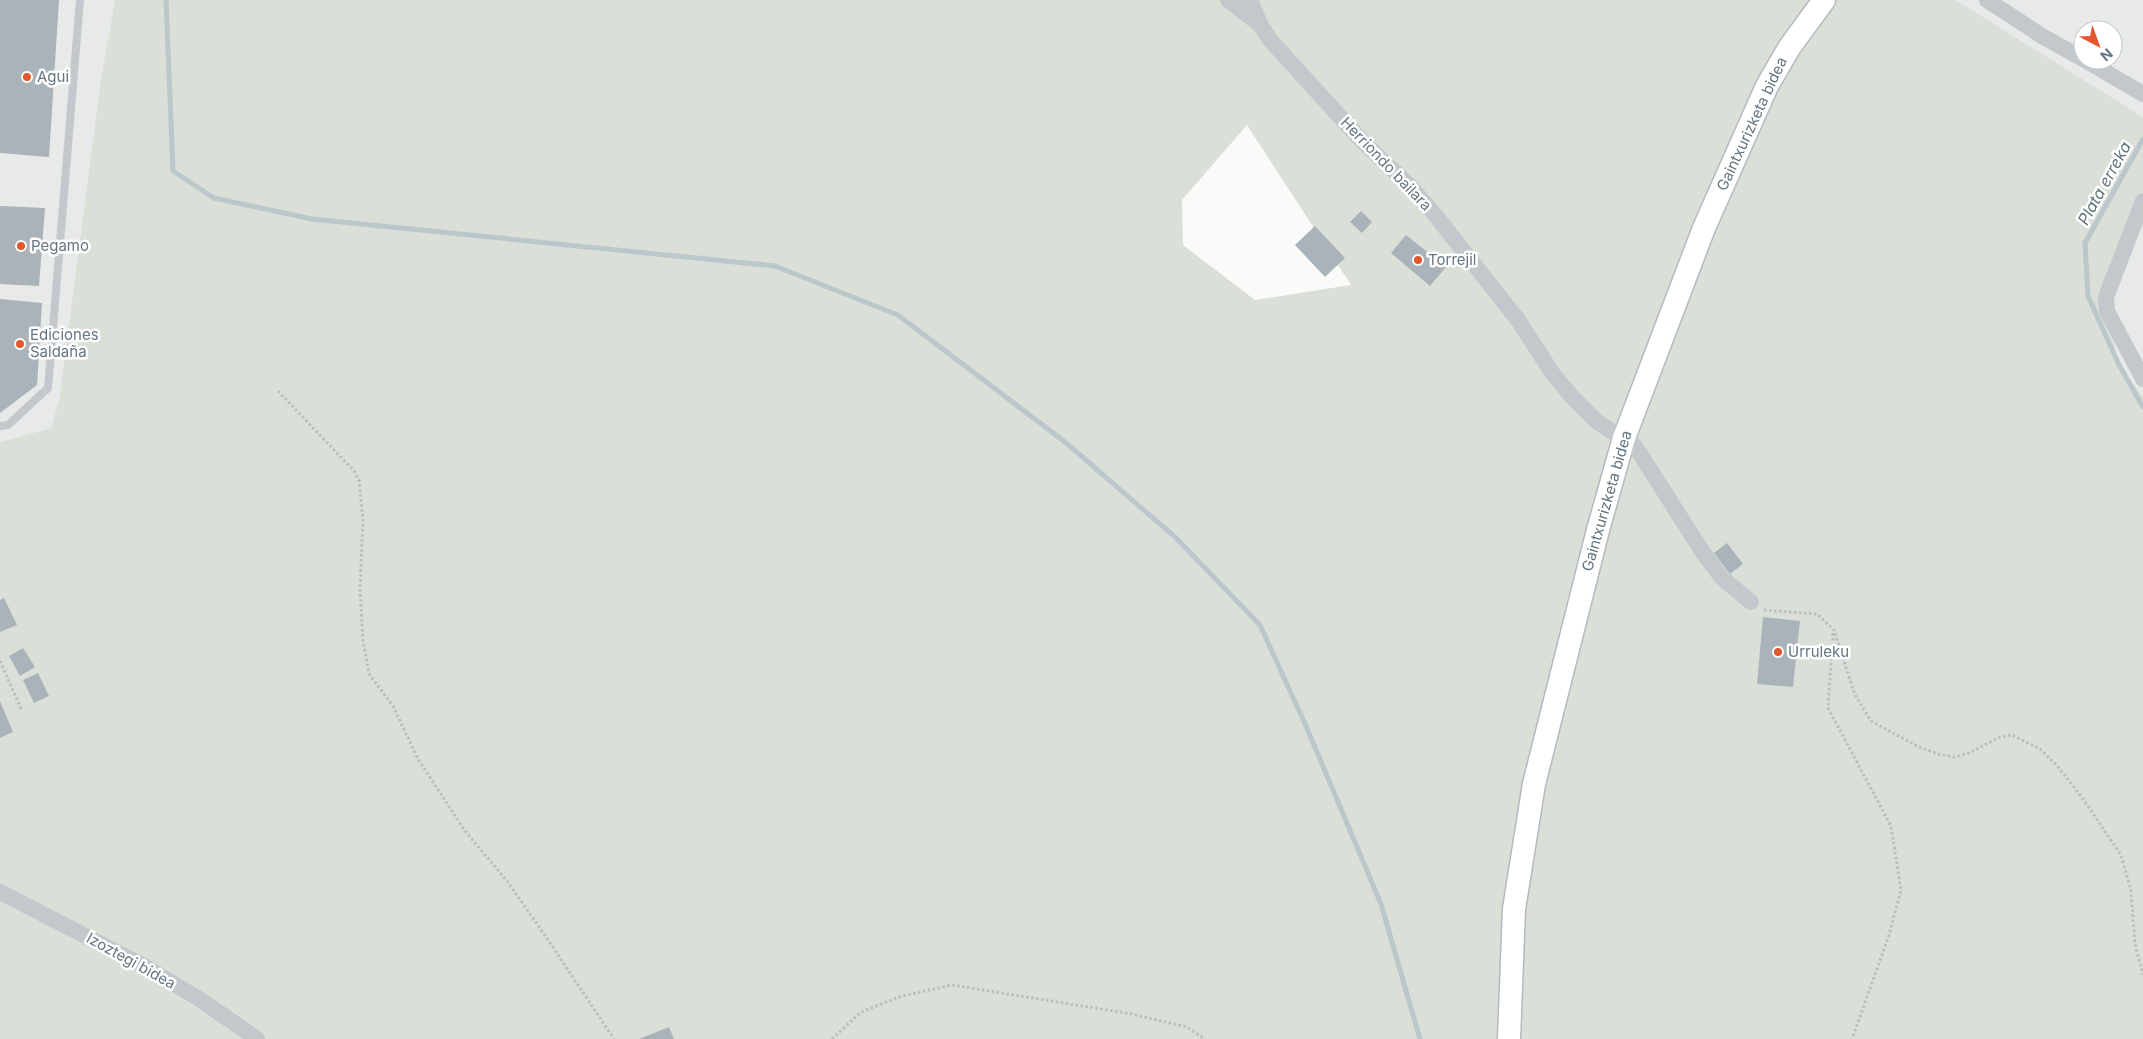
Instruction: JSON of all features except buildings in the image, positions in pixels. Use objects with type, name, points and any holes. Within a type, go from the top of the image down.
[{"type":"main road","name":"Gaintxurizketa bidea","points":[[1510,1039],[1514,909],[1534,784],[1598,530],[1624,438],[1704,228],[1767,86],[1789,48],[1824,0]]},
{"type":"street","points":[[1228,0],[1261,26]]},
{"type":"street","name":"Herriondo bailara","points":[[1250,0],[1261,26],[1271,41],[1363,142],[1409,185],[1436,216],[1518,320],[1552,374],[1596,421],[1635,446],[1672,507],[1707,558],[1722,578],[1751,602]]},
{"type":"street","points":[[1987,0],[2042,36],[2073,53]]},
{"type":"street","points":[[2103,70],[2143,94]]},
{"type":"street","points":[[2143,201],[2106,297],[2107,310],[2143,379]]},
{"type":"street","name":"Izoztegi bidea","points":[[0,892],[144,966],[200,1000],[257,1039]]},
{"type":"lane","points":[[0,426],[8,425],[48,388],[80,0]]},
{"type":"path","points":[[278,391],[354,471],[360,480],[363,519],[360,590],[363,641],[369,674],[393,706],[418,759],[465,831],[507,881],[614,1039]]},
{"type":"path","points":[[1751,602],[1762,610],[1817,614],[1834,630],[1855,695],[1871,721],[1918,746],[1938,754],[1954,757],[1969,753],[2000,737],[2012,735],[2040,749],[2058,767],[2081,796],[2121,855],[2131,891],[2135,944],[2143,976]]},
{"type":"path","points":[[1834,630],[1828,708],[1890,826],[1901,890],[1890,935],[1852,1039]]},
{"type":"path","points":[[0,661],[22,711]]},
{"type":"path","points":[[832,1039],[861,1012],[902,996],[952,985],[1132,1014],[1187,1026],[1206,1039]]},
{"type":"shaded area","points":[[0,0],[115,0],[101,78],[59,400],[51,428],[0,442]]},
{"type":"shaded area","points":[[115,0],[1956,0],[2143,117],[2143,202],[2104,298],[2119,365],[2143,396],[2143,1039],[0,1039],[0,442],[51,428],[59,400],[101,78]],"holes":[[[1247,125],[1351,285],[1255,300],[1183,245],[1182,200]]]},
{"type":"shaded area","points":[[1956,0],[2143,0],[2143,117]]},
{"type":"shaded area","points":[[2143,202],[2143,396],[2119,365],[2104,298]]},
{"type":"waterway","points":[[166,0],[173,171],[214,198],[312,219],[775,266],[898,315],[1065,442],[1175,537],[1260,625],[1306,726],[1381,904],[1420,1039]]},
{"type":"waterway","name":"Plata erreka","points":[[2143,139],[2085,243],[2088,296],[2119,365],[2143,407]]},
{"type":"place","name":"Agui","points":[[27,77]]},
{"type":"place","name":"Pegamo","points":[[21,246]]},
{"type":"place","name":"Torrejil","points":[[1418,260]]},
{"type":"place","name":"Ediciones Saldaña","points":[[20,344]]},
{"type":"place","name":"Urruleku","points":[[1778,652]]}]
